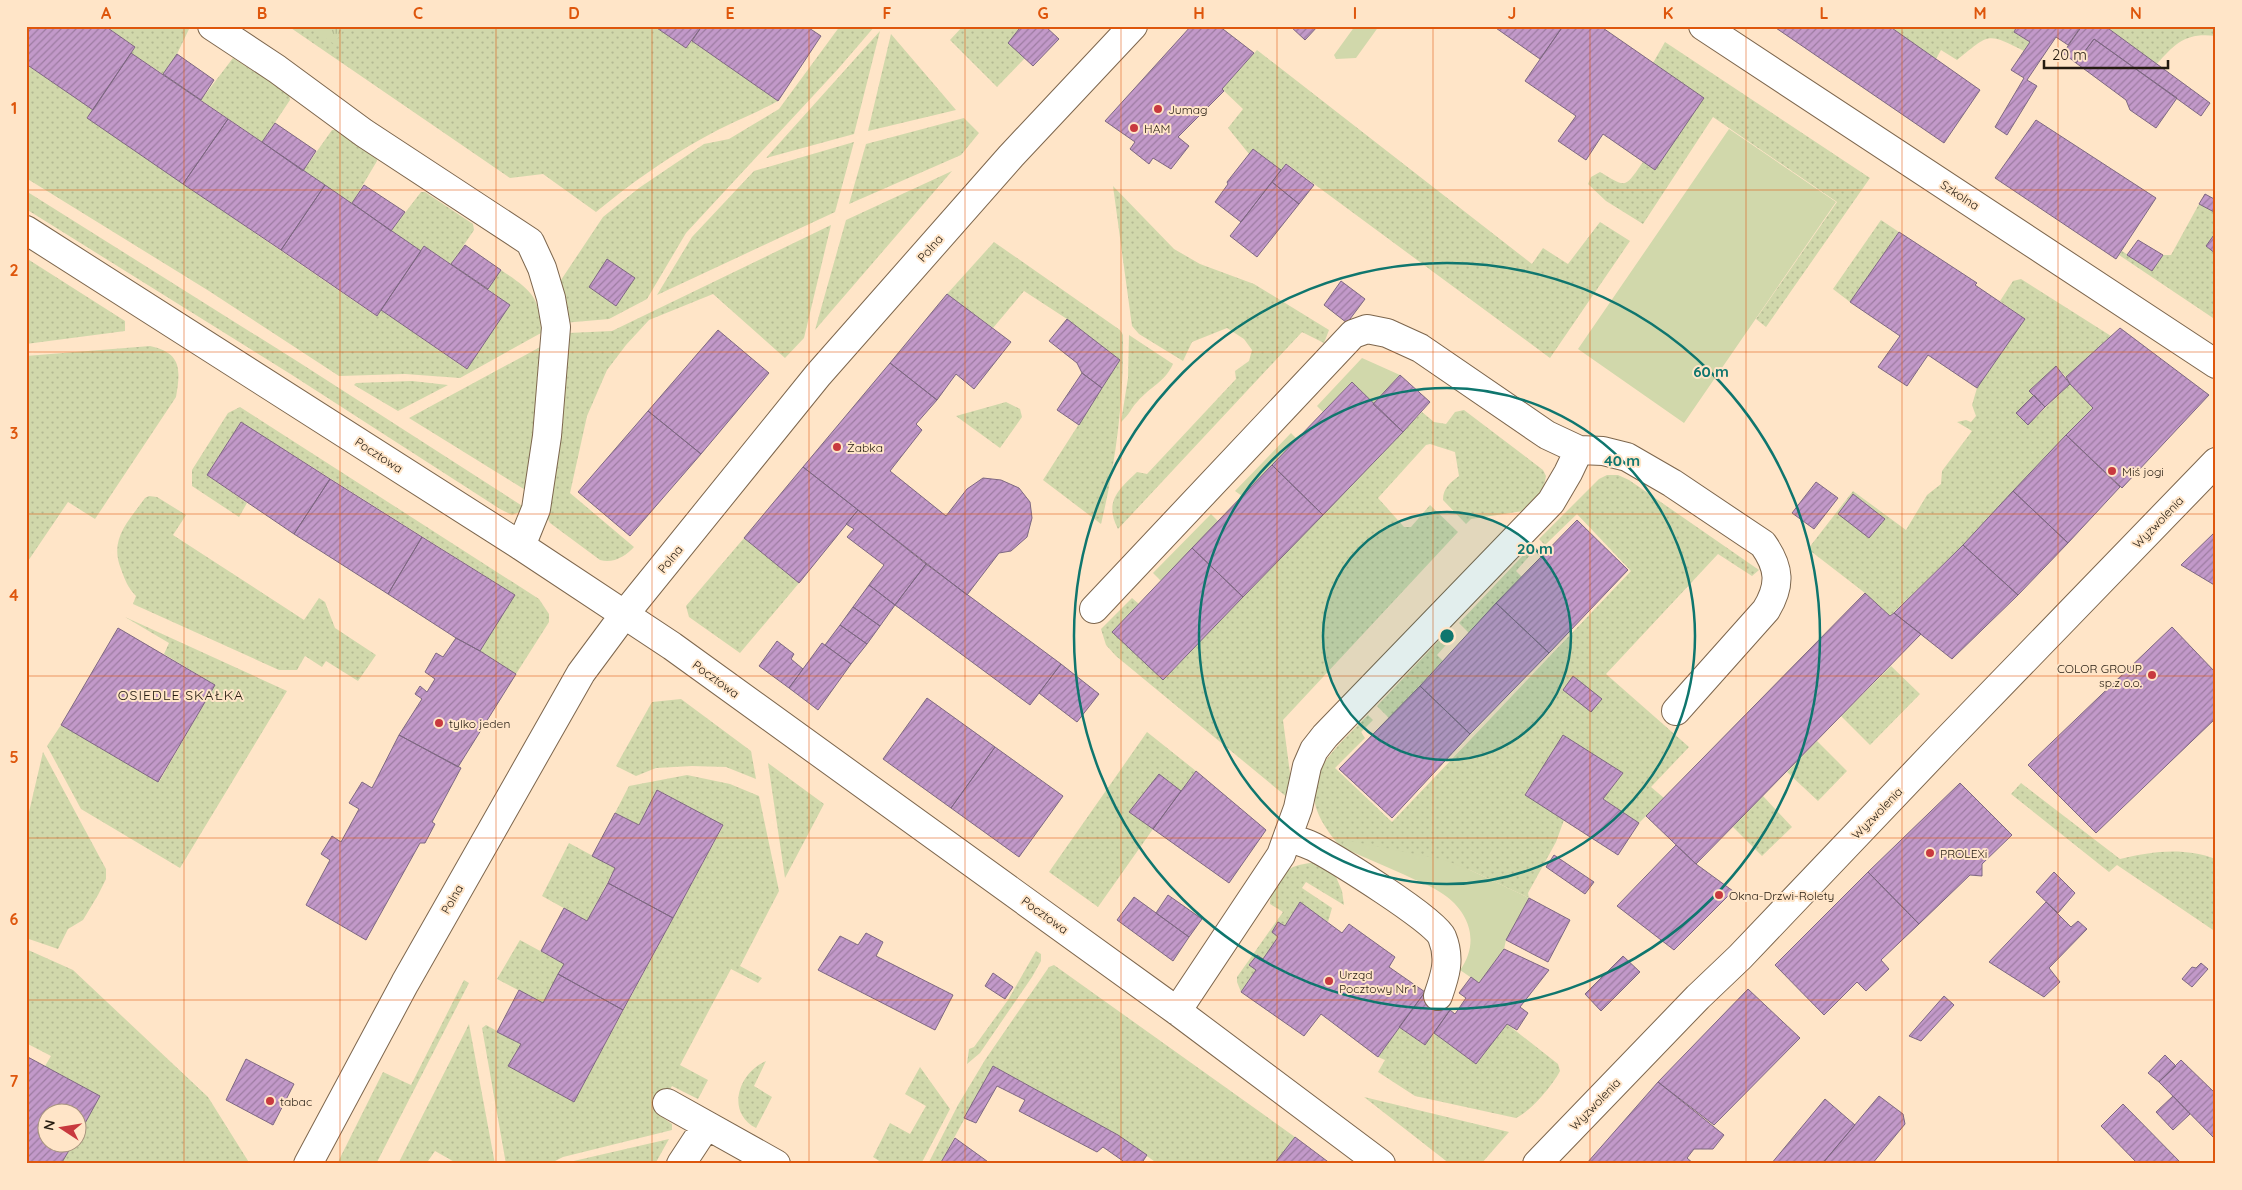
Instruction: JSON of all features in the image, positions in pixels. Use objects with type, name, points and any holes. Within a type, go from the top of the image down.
[{"type":"street","points":[[212,26],[277,69],[371,137],[530,242],[546,283],[556,327],[551,402],[536,509],[521,546]]},
{"type":"street","name":"Polna","points":[[308,1164],[405,983],[580,674],[624,615],[818,376],[1011,156],[1133,26]]},
{"type":"street","name":"Szkolna","points":[[1703,26],[2216,364]]},
{"type":"street","name":"Pocztowa","points":[[26,230],[521,546],[672,646],[1177,1011],[1381,1164]]},
{"type":"street","points":[[1094,609],[1352,334],[1367,329],[1388,333],[1420,348],[1547,434],[1579,450],[1603,451],[1626,457],[1672,483],[1763,544],[1773,557],[1777,574],[1776,594],[1766,610],[1676,711]]},
{"type":"street","points":[[1177,1011],[1268,876],[1289,837],[1298,808],[1307,766],[1314,750],[1325,736],[1551,502],[1579,450]]},
{"type":"street","name":"Wyzwolenia","points":[[1538,1164],[2216,462]]},
{"type":"street","points":[[1289,837],[1335,859],[1428,921],[1441,935],[1447,952],[1447,969],[1438,996]]},
{"type":"street","points":[[667,1103],[776,1164]]},
{"type":"street","points":[[681,1164],[706,1126]]},
{"type":"green space","points":[[105,26],[190,27],[177,54],[163,74],[131,53],[135,47]]},
{"type":"green space","points":[[288,26],[654,26],[686,48],[692,41],[778,101],[712,133],[675,154],[596,212],[543,174],[510,178]]},
{"type":"green space","points":[[309,26],[346,26],[334,44]]},
{"type":"green space","points":[[840,26],[875,26],[838,69],[686,233],[647,299],[609,319],[563,323],[559,283],[603,217],[639,188],[704,144],[729,139],[779,109]]},
{"type":"green space","points":[[963,26],[1016,26],[1019,29],[1025,58],[997,87],[950,40]]},
{"type":"green space","points":[[1355,26],[1379,26],[1356,58],[1336,59],[1334,55]]},
{"type":"green space","points":[[1889,26],[2017,26],[2014,32],[2030,42],[2024,51],[2002,41],[1989,39],[1976,45],[1957,60],[1941,50],[1936,59]]},
{"type":"green space","points":[[2105,26],[2216,26],[2216,36],[2197,36],[2182,41],[2170,50],[2157,64]]},
{"type":"green space","points":[[880,31],[854,134],[766,158]]},
{"type":"green space","points":[[891,34],[956,110],[868,131]]},
{"type":"green space","points":[[1665,42],[1870,178],[1766,327],[1756,319],[1837,202],[1713,117],[1643,224],[1606,201],[1588,184],[1591,177],[1600,172],[1615,181],[1624,183],[1632,177],[1643,162],[1655,169],[1704,98],[1653,63]]},
{"type":"green space","points":[[1257,50],[1532,264],[1543,248],[1568,264],[1600,222],[1630,241],[1550,358],[1287,164],[1281,170],[1253,149],[1249,154],[1228,128],[1243,109],[1222,89]]},
{"type":"green space","points":[[233,58],[289,93],[290,100],[262,142],[201,100]]},
{"type":"green space","points":[[26,64],[93,110],[87,118],[376,316],[381,310],[466,369],[510,305],[488,289],[501,270],[532,295],[539,310],[541,333],[460,378],[405,374],[339,376],[209,291],[26,178]]},
{"type":"green space","points":[[964,118],[979,133],[961,155],[849,204],[866,144]]},
{"type":"green space","points":[[1729,129],[1836,202],[1684,423],[1578,349]]},
{"type":"green space","points":[[332,130],[337,130],[376,155],[377,161],[352,203],[303,171]]},
{"type":"green space","points":[[854,142],[835,212],[657,295],[692,237],[754,171]]},
{"type":"green space","points":[[952,171],[815,330],[846,220]]},
{"type":"green space","points":[[1113,186],[1174,249],[1200,264],[1254,284],[1329,330],[1324,343],[1302,332],[1118,529],[1112,511],[1115,497],[1119,491],[1137,472],[1147,474],[1236,379],[1235,371],[1249,361],[1252,350],[1244,339],[1227,328],[1192,342],[1183,361],[1139,334],[1132,326]]},
{"type":"green space","points":[[26,191],[300,363],[527,509],[512,515],[500,509],[292,375],[26,209]]},
{"type":"green space","points":[[421,192],[425,192],[473,224],[474,230],[451,264],[424,246],[421,251],[391,231]]},
{"type":"green space","points":[[2199,204],[2216,213],[2216,232],[2206,246],[2216,254],[2216,320],[2119,255],[2122,251],[2152,271],[2163,255],[2171,255]]},
{"type":"green space","points":[[1881,220],[1899,232],[1850,302],[1833,289]]},
{"type":"green space","points":[[831,225],[804,338],[785,358],[713,294],[649,320],[626,345],[607,370],[587,416],[570,493],[634,547],[614,560],[600,560],[550,523],[547,517],[568,333],[612,331]]},
{"type":"green space","points":[[994,242],[1120,330],[1123,335],[1122,383],[1118,430],[1101,524],[1043,480],[1120,360],[1067,319],[1024,291],[993,328],[947,294]]},
{"type":"green space","points":[[26,258],[125,321],[125,331],[26,344]]},
{"type":"green space","points":[[2021,279],[2111,336],[2066,377],[2056,366],[2030,390],[2034,395],[2016,413],[2028,425],[2070,384],[2093,408],[1963,545],[1890,616],[1865,593],[1808,549],[1853,491],[1906,530],[1927,495],[1941,484],[1942,471],[1972,431],[1957,422],[1966,420],[1971,422],[1976,416],[1972,405],[1977,388],[2025,319],[2000,301],[2013,281]]},
{"type":"green space","points":[[1129,335],[1173,364],[1166,376],[1143,396],[1121,422],[1128,378]]},
{"type":"green space","points":[[150,346],[168,353],[177,363],[176,397],[95,519],[68,502],[26,564],[26,356]]},
{"type":"green space","points":[[542,346],[529,489],[527,491],[409,418]]},
{"type":"green space","points":[[1362,358],[1400,375],[1373,404],[1352,382],[1323,412],[1317,406]]},
{"type":"green space","points":[[412,381],[448,385],[398,411],[354,385],[356,383]]},
{"type":"green space","points":[[1006,402],[1020,409],[1022,417],[1000,448],[956,416]]},
{"type":"green space","points":[[240,407],[539,599],[549,614],[549,622],[516,674],[480,651],[515,595],[241,422],[207,475],[247,503],[239,517],[192,486],[192,470],[228,413]]},
{"type":"green space","points":[[1464,410],[1543,470],[1546,476],[1543,491],[1523,511],[1471,519],[1466,524],[1443,500],[1446,489],[1459,476],[1455,452],[1430,444],[1426,445],[1378,498],[1404,527],[1411,527],[1430,505],[1458,532],[1283,720],[1291,781],[1288,798],[1116,656],[1106,645],[1101,629],[1132,598],[1139,604],[1163,680],[1422,412],[1434,422],[1446,424],[1455,412]]},
{"type":"green space","points":[[1291,433],[1297,439],[1242,496],[1235,491]]},
{"type":"green space","points":[[1607,475],[1618,475],[1629,480],[1759,570],[1752,576],[1718,554],[1606,674],[1689,747],[1651,787],[1664,798],[1639,823],[1603,799],[1623,773],[1563,736],[1525,794],[1564,820],[1556,842],[1528,893],[1529,898],[1470,870],[1341,847],[1325,826],[1316,808],[1314,791],[1317,776],[1325,761],[1368,715],[1373,720],[1361,732],[1365,738],[1335,768],[1392,822],[1631,571],[1577,514],[1545,545],[1539,539],[1599,479]]},
{"type":"green space","points":[[149,496],[157,497],[186,515],[173,535],[304,620],[319,598],[325,602],[335,628],[376,655],[358,681],[326,661],[322,667],[305,656],[297,670],[279,670],[133,604],[136,596],[124,577],[117,549],[122,531],[145,498]]},
{"type":"green space","points":[[1211,514],[1218,521],[1161,581],[1153,573]]},
{"type":"green space","points":[[744,538],[799,583],[740,653],[689,617],[686,606]]},
{"type":"green space","points":[[1529,549],[1533,552],[1516,571],[1522,577],[1469,633],[1459,623]]},
{"type":"green space","points":[[125,617],[287,691],[180,868],[81,809],[47,746],[61,725],[159,782],[215,685],[164,654],[169,643]]},
{"type":"green space","points":[[1447,632],[1453,637],[1437,655],[1443,661],[1389,718],[1377,706]]},
{"type":"green space","points":[[1891,666],[1920,694],[1870,745],[1841,716]]},
{"type":"green space","points":[[681,699],[751,751],[756,779],[726,767],[656,768],[636,776],[616,766],[652,702]]},
{"type":"green space","points":[[1147,732],[1196,771],[1181,791],[1130,812],[1153,829],[1098,907],[1049,872]]},
{"type":"green space","points":[[1817,741],[1847,771],[1818,801],[1787,772]]},
{"type":"green space","points":[[43,752],[106,869],[106,879],[83,920],[68,929],[58,949],[26,938],[26,825]]},
{"type":"green space","points":[[768,763],[824,804],[785,878]]},
{"type":"green space","points":[[687,775],[730,784],[759,796],[779,891],[740,966],[762,978],[758,983],[731,969],[680,1065],[708,1080],[698,1099],[672,1086],[655,1112],[672,1124],[672,1130],[563,1157],[549,1164],[506,1164],[482,1028],[486,1025],[521,1044],[509,1066],[574,1102],[723,826],[658,790],[639,825],[615,813],[629,786]]},
{"type":"green space","points":[[2021,783],[2120,859],[2168,851],[2204,855],[2216,859],[2216,932],[2117,865],[2109,872],[2011,794]]},
{"type":"green space","points":[[1763,796],[1792,827],[1762,856],[1733,827]]},
{"type":"green space","points":[[1345,840],[1445,860],[1529,898],[1506,940],[1504,949],[1479,983],[1460,970],[1470,949],[1471,939],[1466,919],[1452,901],[1429,886],[1341,847]]},
{"type":"green space","points":[[569,843],[615,868],[587,921],[542,896]]},
{"type":"green space","points":[[1317,862],[1333,870],[1342,891],[1344,905],[1306,882],[1302,888],[1332,908],[1328,922],[1300,903],[1263,959],[1257,955],[1250,965],[1256,970],[1241,992],[1237,977],[1283,912],[1270,904],[1277,883],[1289,869],[1302,864]]},
{"type":"green space","points":[[520,940],[564,964],[543,1003],[497,979]]},
{"type":"green space","points":[[26,949],[73,970],[208,1097],[250,1164],[61,1164],[68,1152],[88,1152],[88,1118],[100,1096],[45,1066],[51,1056],[26,1043]]},
{"type":"green space","points":[[1036,951],[1041,954],[1041,961],[1032,977],[980,1053],[967,1064],[969,1049],[974,1047],[1008,1000]]},
{"type":"green space","points":[[1054,965],[1295,1137],[1274,1164],[1158,1164],[1118,1135],[993,1066],[940,1164],[928,1164],[958,1105],[985,1060],[1049,967]]},
{"type":"green space","points":[[464,980],[469,983],[376,1164],[337,1164],[383,1072],[411,1085]]},
{"type":"green space","points":[[469,1024],[495,1164],[458,1164],[435,1151],[426,1164],[398,1164]]},
{"type":"green space","points":[[1507,1024],[1558,1064],[1560,1071],[1541,1098],[1516,1118],[1415,1096],[1378,1072],[1385,1060],[1378,1057],[1399,1027],[1424,1045],[1434,1033],[1476,1064]]},
{"type":"green space","points":[[766,1061],[754,1086],[772,1097],[756,1128],[746,1121],[741,1112],[738,1103],[739,1093],[749,1074]]},
{"type":"green space","points":[[920,1067],[950,1109],[921,1164],[884,1164],[873,1157],[890,1123],[910,1134],[926,1106],[905,1094]]},
{"type":"green space","points":[[1364,1097],[1509,1132],[1481,1164],[1450,1164]]},
{"type":"green space","points":[[669,1139],[655,1164],[565,1164],[565,1163]]},
{"type":"building","points":[[26,26],[105,26],[135,47],[93,110],[26,64]]},
{"type":"building","points":[[654,26],[702,26],[686,48]]},
{"type":"building","points":[[702,26],[806,26],[821,36],[778,101],[692,41]]},
{"type":"building","points":[[1016,26],[1045,26],[1059,39],[1033,66],[1008,43],[1019,29]]},
{"type":"building","points":[[1191,26],[1219,26],[1254,53],[1222,89],[1224,91],[1178,137],[1189,146],[1171,169],[1153,158],[1149,164],[1130,149],[1135,142],[1105,121]]},
{"type":"building","points":[[1290,26],[1318,26],[1305,40]]},
{"type":"building","points":[[1493,26],[1563,26],[1540,59]]},
{"type":"building","points":[[1563,26],[1600,26],[1704,98],[1655,170],[1603,134],[1586,160],[1558,141],[1576,116],[1525,81]]},
{"type":"building","points":[[1773,26],[1889,26],[1980,90],[1944,143]]},
{"type":"building","points":[[2017,26],[2077,26],[2080,28],[2068,45],[2056,37],[2027,80],[2037,86],[2007,135],[1995,127],[2024,78],[2011,70],[2030,42],[2014,32]]},
{"type":"building","points":[[2082,26],[2105,26],[2210,103],[2201,116],[2094,39],[2076,63],[2063,53]]},
{"type":"building","points":[[2094,39],[2177,98],[2156,128],[2130,110],[2126,100],[2076,63]]},
{"type":"building","points":[[131,53],[228,119],[183,184],[87,118]]},
{"type":"building","points":[[177,54],[214,80],[201,100],[163,74]]},
{"type":"building","points":[[228,119],[325,185],[281,250],[183,184]]},
{"type":"building","points":[[2036,120],[2156,198],[2116,259],[1995,178]]},
{"type":"building","points":[[275,123],[316,151],[303,171],[262,142]]},
{"type":"building","points":[[1253,149],[1281,170],[1241,222],[1215,202],[1228,184],[1227,182]]},
{"type":"building","points":[[1286,164],[1314,185],[1299,204],[1272,182]]},
{"type":"building","points":[[1272,182],[1299,204],[1257,257],[1230,236]]},
{"type":"building","points":[[325,185],[421,251],[377,316],[281,250]]},
{"type":"building","points":[[364,185],[405,212],[391,231],[352,203]]},
{"type":"building","points":[[2205,194],[2216,200],[2216,213],[2199,204]]},
{"type":"building","points":[[1899,232],[1977,283],[1975,285],[2025,319],[1977,388],[1928,355],[1907,386],[1878,367],[1900,336],[1850,302]]},
{"type":"building","points":[[2216,232],[2216,254],[2206,246]]},
{"type":"building","points":[[2138,240],[2163,255],[2152,271],[2127,255]]},
{"type":"building","points":[[465,245],[501,270],[488,289],[451,264]]},
{"type":"building","points":[[424,246],[510,305],[467,369],[381,310]]},
{"type":"building","points":[[607,259],[635,278],[616,306],[589,287]]},
{"type":"building","points":[[1341,281],[1365,299],[1347,323],[1324,305]]},
{"type":"building","points":[[947,294],[1011,342],[974,389],[956,374],[937,400],[890,363]]},
{"type":"building","points":[[1067,319],[1120,360],[1102,388],[1082,373],[1077,363],[1049,341]]},
{"type":"building","points":[[2120,328],[2209,395],[2122,488],[2066,435],[2093,408],[2070,384],[2066,377]]},
{"type":"building","points":[[718,330],[769,373],[701,454],[648,411]]},
{"type":"building","points":[[890,363],[937,400],[916,424],[922,430],[890,471],[946,516],[967,489],[983,478],[1001,480],[1019,488],[1030,502],[1032,518],[1027,537],[1011,551],[999,553],[967,595],[803,467]]},
{"type":"building","points":[[2056,366],[2070,384],[2045,407],[2029,391]]},
{"type":"building","points":[[1082,373],[1102,388],[1079,425],[1057,410]]},
{"type":"building","points":[[1400,375],[1430,402],[1403,432],[1373,404]]},
{"type":"building","points":[[1352,382],[1403,432],[1323,515],[1272,465]]},
{"type":"building","points":[[2034,395],[2045,407],[2028,425],[2016,413]]},
{"type":"building","points":[[648,411],[701,454],[630,536],[578,492]]},
{"type":"building","points":[[241,422],[330,479],[294,534],[207,475]]},
{"type":"building","points":[[2066,435],[2120,487],[2068,543],[2013,491]]},
{"type":"building","points":[[1272,465],[1323,515],[1243,597],[1192,548]]},
{"type":"building","points":[[803,467],[858,510],[799,583],[744,538]]},
{"type":"building","points":[[330,479],[422,537],[388,594],[294,534]]},
{"type":"building","points":[[1816,482],[1838,498],[1814,529],[1792,513]]},
{"type":"building","points":[[2013,491],[2068,543],[2018,595],[1963,545]]},
{"type":"building","points":[[1853,494],[1885,519],[1869,538],[1838,514]]},
{"type":"building","points":[[858,510],[926,564],[895,605],[869,585],[884,565],[847,537],[854,529],[846,524]]},
{"type":"building","points":[[1577,520],[1628,570],[1549,653],[1496,603]]},
{"type":"building","points":[[2216,531],[2216,586],[2181,565]]},
{"type":"building","points":[[422,537],[515,595],[480,651],[456,638],[388,594]]},
{"type":"building","points":[[1963,545],[2018,595],[1952,659],[1894,613]]},
{"type":"building","points":[[1192,548],[1243,597],[1163,680],[1112,632]]},
{"type":"building","points":[[926,564],[1061,664],[1030,705],[895,605]]},
{"type":"building","points":[[869,585],[895,605],[880,626],[853,607]]},
{"type":"building","points":[[1865,593],[1890,616],[1894,613],[1921,634],[1696,864],[1646,816]]},
{"type":"building","points":[[1496,603],[1549,653],[1470,734],[1420,686]]},
{"type":"building","points":[[853,607],[880,626],[867,644],[840,625]]},
{"type":"building","points":[[840,625],[867,644],[851,664],[825,645]]},
{"type":"building","points":[[2172,627],[2216,673],[2216,718],[2096,833],[2028,765]]},
{"type":"building","points":[[118,628],[215,685],[158,782],[61,725]]},
{"type":"building","points":[[456,638],[516,674],[458,767],[399,735],[422,699],[415,694],[420,686],[427,692],[435,679],[425,672],[436,653],[443,657]]},
{"type":"building","points":[[777,641],[794,654],[791,659],[803,669],[789,688],[759,666]]},
{"type":"building","points":[[822,643],[851,664],[818,710],[789,688]]},
{"type":"building","points":[[1061,664],[1099,694],[1077,722],[1039,693]]},
{"type":"building","points":[[1573,676],[1602,699],[1591,712],[1563,690]]},
{"type":"building","points":[[1420,686],[1470,734],[1392,818],[1339,769]]},
{"type":"building","points":[[927,698],[995,747],[951,808],[883,759]]},
{"type":"building","points":[[399,735],[461,768],[432,822],[435,824],[425,843],[420,843],[366,940],[306,905],[330,860],[321,854],[332,836],[341,842],[359,809],[349,803],[362,782],[372,788]]},
{"type":"building","points":[[1563,735],[1623,773],[1603,799],[1639,823],[1618,855],[1525,795]]},
{"type":"building","points":[[995,747],[1063,796],[1019,857],[951,808]]},
{"type":"building","points":[[1196,771],[1266,830],[1229,883],[1153,829]]},
{"type":"building","points":[[1159,774],[1181,791],[1153,829],[1129,812]]},
{"type":"building","points":[[1960,783],[2012,835],[1982,864],[1982,876],[1970,875],[1919,924],[1868,872]]},
{"type":"building","points":[[657,790],[723,825],[673,918],[608,883],[615,868],[592,856],[615,813],[639,825]]},
{"type":"building","points":[[1676,845],[1696,864],[1733,891],[1674,950],[1617,906]]},
{"type":"building","points":[[1554,855],[1594,882],[1585,894],[1546,867]]},
{"type":"building","points":[[1868,872],[1919,924],[1881,960],[1889,969],[1866,991],[1857,982],[1824,1015],[1775,965]]},
{"type":"building","points":[[2054,872],[2075,893],[2058,913],[2036,892]]},
{"type":"building","points":[[608,883],[673,918],[623,1010],[558,974],[564,964],[541,951],[564,908],[587,921]]},
{"type":"building","points":[[1168,895],[1202,919],[1189,937],[1156,913]]},
{"type":"building","points":[[1134,897],[1189,937],[1173,961],[1117,920]]},
{"type":"building","points":[[1529,898],[1570,920],[1548,962],[1506,940]]},
{"type":"building","name":"Urząd Pocztowy Nr 1","points":[[1300,902],[1342,933],[1349,924],[1395,957],[1389,967],[1425,992],[1378,1057],[1321,1014],[1304,1036],[1241,992],[1256,970],[1249,965],[1257,955],[1263,959],[1278,937],[1272,932],[1278,922],[1285,926]]},
{"type":"building","points":[[2046,902],[2071,927],[2078,921],[2087,929],[2049,968],[2060,982],[2044,997],[1989,962]]},
{"type":"building","points":[[866,933],[883,942],[876,956],[953,995],[935,1030],[818,970],[840,936],[858,945]]},
{"type":"building","points":[[1504,949],[1549,970],[1520,1007],[1528,1013],[1517,1030],[1507,1024],[1476,1064],[1434,1033],[1450,1010],[1455,1014],[1466,998],[1459,993],[1471,977],[1479,983]]},
{"type":"building","points":[[1623,956],[1640,972],[1601,1011],[1585,994]]},
{"type":"building","points":[[2201,963],[2208,969],[2192,987],[2182,979],[2192,967],[2196,968]]},
{"type":"building","points":[[993,973],[1013,987],[1005,999],[985,986]]},
{"type":"building","points":[[558,974],[623,1010],[574,1102],[508,1066],[521,1044],[497,1032],[519,990],[543,1003]]},
{"type":"building","points":[[1748,989],[1800,1038],[1714,1125],[1658,1082]]},
{"type":"building","points":[[1425,992],[1450,1010],[1425,1045],[1399,1027]]},
{"type":"building","points":[[1944,996],[1954,1005],[1921,1041],[1909,1036]]},
{"type":"building","points":[[2165,1055],[2176,1066],[2159,1082],[2148,1073]]},
{"type":"building","points":[[26,1056],[100,1096],[88,1118],[88,1102],[38,1102],[38,1152],[68,1152],[61,1164],[26,1164]]},
{"type":"building","points":[[246,1059],[294,1084],[273,1125],[226,1100]]},
{"type":"building","points":[[2181,1060],[2216,1094],[2216,1140],[2159,1082]]},
{"type":"building","points":[[993,1066],[1118,1135],[1147,1155],[1141,1164],[1121,1164],[1123,1161],[1103,1147],[1097,1152],[1019,1111],[1025,1100],[997,1086],[976,1123],[964,1118]]},
{"type":"building","points":[[1658,1082],[1724,1135],[1713,1149],[1694,1149],[1687,1158],[1694,1164],[1587,1163]]},
{"type":"building","points":[[1879,1096],[1903,1114],[1905,1124],[1872,1164],[1822,1164]]},
{"type":"building","points":[[2173,1096],[2190,1114],[2173,1130],[2156,1112]]},
{"type":"building","points":[[1825,1099],[1855,1125],[1822,1164],[1771,1164]]},
{"type":"building","points":[[2123,1104],[2182,1164],[2138,1164],[2101,1126]]},
{"type":"building","points":[[1295,1137],[1331,1164],[1274,1164]]},
{"type":"building","points":[[955,1138],[991,1164],[940,1164]]},
{"type":"place","name":"Jumag","points":[[1158,109]]},
{"type":"place","name":"HAM","points":[[1134,128]]},
{"type":"place","name":"Żabka","points":[[837,447]]},
{"type":"place","name":"Miś jogi","points":[[2112,471]]},
{"type":"place","name":"COLOR GROUP sp.z o.o.","points":[[2152,675]]},
{"type":"place","name":"tylko jeden","points":[[439,723]]},
{"type":"place","name":"PROLEXi","points":[[1930,853]]},
{"type":"place","name":"Okna-Drzwi-Rolety","points":[[1719,895]]},
{"type":"place","name":"Urząd Pocztowy Nr 1","points":[[1329,981]]},
{"type":"place","name":"tabac","points":[[270,1101]]},
{"type":"district","name":"OSIEDLE SKAŁKA","points":[[181,695]]}]
